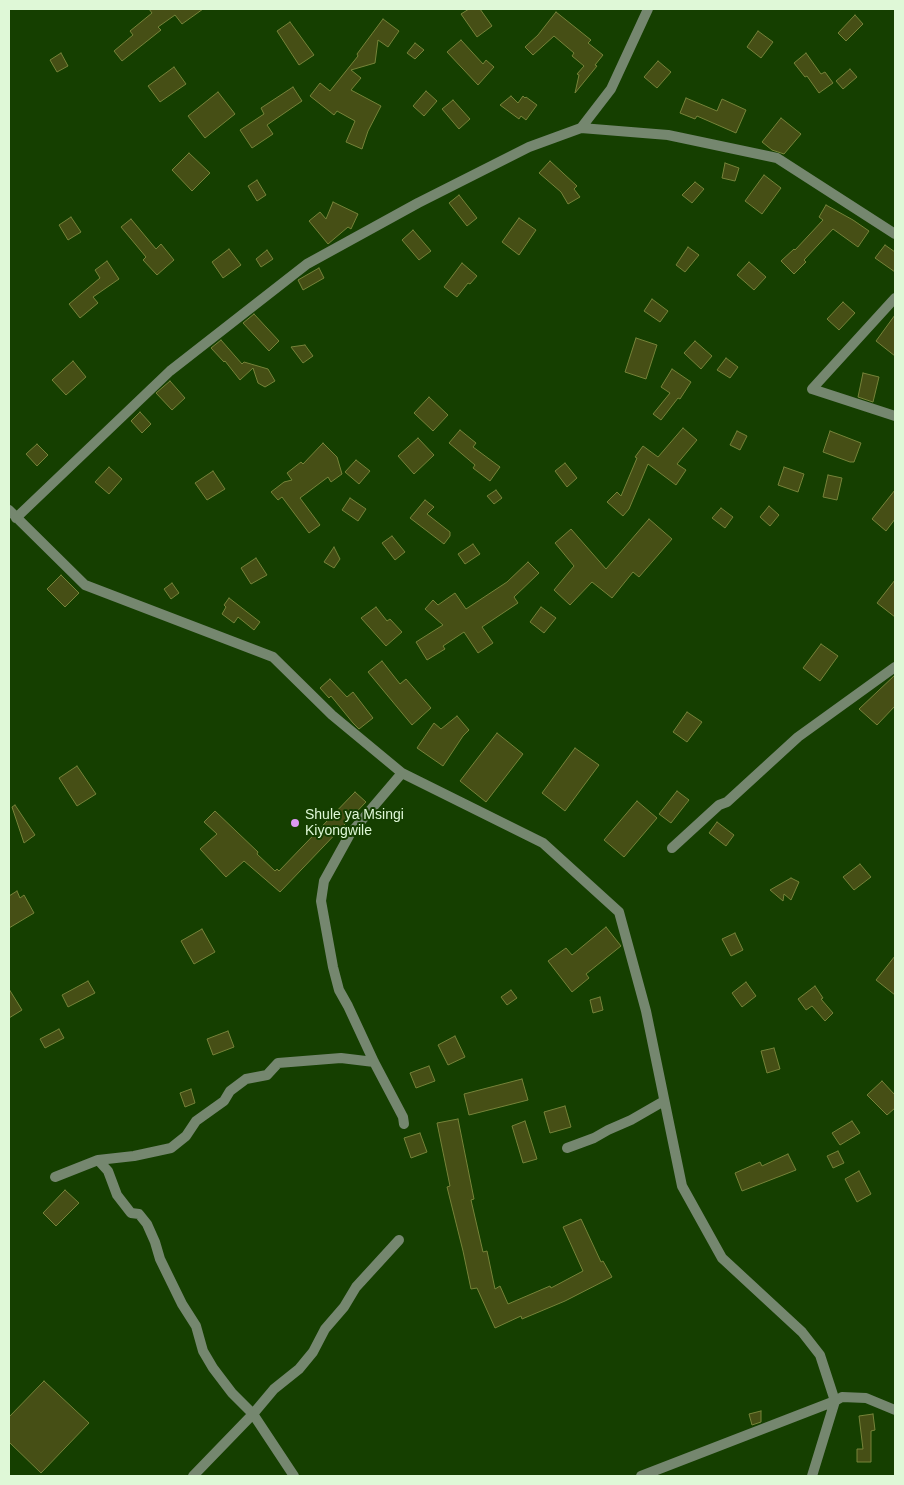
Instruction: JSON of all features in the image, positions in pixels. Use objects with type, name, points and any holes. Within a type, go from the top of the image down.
[{"type":"street","points":[[581,128],[611,89],[648,9]]},
{"type":"street","points":[[812,1476],[835,1401],[820,1355],[802,1332],[722,1258],[682,1186],[646,1011],[619,912],[543,844],[402,772],[332,715],[273,657],[85,585],[13,514],[170,371],[308,264],[418,203],[529,146],[581,128],[668,135],[777,158],[895,234]]},
{"type":"street","points":[[895,298],[812,389],[895,416]]},
{"type":"street","points":[[672,848],[720,805],[728,802],[798,737],[895,667]]},
{"type":"street","points":[[402,772],[350,834],[324,881],[321,901],[339,990],[404,1124]]},
{"type":"street","points":[[55,1177],[98,1160],[134,1156],[171,1148],[186,1136],[196,1121],[224,1101],[230,1091],[246,1079],[267,1075],[278,1062],[341,1058],[374,1062]]},
{"type":"street","points":[[567,1148],[594,1138],[664,1101]]},
{"type":"street","points":[[98,1160],[108,1171],[117,1196],[131,1213],[139,1214],[147,1224],[160,1259],[182,1304],[196,1326],[203,1351],[232,1392],[253,1414],[294,1476]]},
{"type":"street","points":[[194,1476],[274,1389],[299,1369],[313,1352],[325,1329],[344,1307],[356,1287],[399,1240]]},
{"type":"street","points":[[641,1476],[842,1397],[866,1398],[895,1410]]},
{"type":"building","points":[[149,9],[203,9],[182,24],[175,15],[158,27],[161,30],[122,61],[114,51],[133,35],[130,31],[152,13]]},
{"type":"building","points":[[469,9],[480,9],[492,26],[477,37],[461,14]]},
{"type":"building","points":[[556,12],[591,40],[588,43],[603,55],[595,65],[597,66],[575,93],[579,75],[577,74],[584,66],[572,56],[574,53],[554,36],[533,55],[525,47],[538,35]]},
{"type":"building","points":[[855,15],[863,24],[846,41],[838,33]]},
{"type":"building","points":[[383,19],[399,31],[388,47],[378,40],[375,63],[351,70],[361,78],[351,90],[381,106],[368,131],[362,149],[346,142],[355,121],[337,111],[334,115],[310,96],[320,83],[330,91],[358,56],[357,54]]},
{"type":"building","points":[[290,22],[314,55],[299,65],[277,31]]},
{"type":"building","points":[[758,31],[773,42],[761,58],[747,47]]},
{"type":"building","points":[[461,40],[483,64],[486,60],[494,67],[478,85],[447,52]]},
{"type":"building","points":[[415,43],[424,50],[415,59],[407,53]]},
{"type":"building","points":[[61,53],[68,66],[57,72],[50,60]]},
{"type":"building","points":[[806,53],[821,74],[825,72],[833,83],[819,93],[807,76],[805,77],[794,63]]},
{"type":"building","points":[[658,61],[671,72],[657,88],[644,77]]},
{"type":"building","points":[[174,67],[186,84],[160,102],[148,86]]},
{"type":"building","points":[[850,69],[857,77],[843,89],[836,81]]},
{"type":"building","points":[[293,87],[302,101],[267,125],[273,134],[252,148],[240,130],[264,114],[261,108]]},
{"type":"building","points":[[426,91],[437,101],[424,116],[413,106]]},
{"type":"building","points":[[218,92],[235,114],[205,138],[188,116]]},
{"type":"building","points":[[511,96],[518,103],[523,96],[537,105],[526,120],[521,116],[519,119],[500,105]]},
{"type":"building","points":[[686,98],[717,111],[722,99],[746,110],[736,133],[697,116],[695,119],[680,113]]},
{"type":"building","points":[[453,100],[470,119],[459,129],[442,109]]},
{"type":"building","points":[[781,118],[801,134],[784,154],[772,150],[762,142]]},
{"type":"building","points":[[189,153],[210,173],[192,191],[172,170]]},
{"type":"building","points":[[550,161],[577,186],[574,189],[580,197],[568,204],[561,192],[539,173]]},
{"type":"building","points":[[725,163],[739,168],[735,181],[722,178]]},
{"type":"building","points":[[764,175],[781,188],[762,214],[745,201]]},
{"type":"building","points":[[257,180],[266,195],[257,201],[248,186]]},
{"type":"building","points":[[695,182],[704,189],[692,203],[682,195]]},
{"type":"building","points":[[459,195],[477,218],[467,226],[449,203]]},
{"type":"building","points":[[333,202],[358,214],[351,229],[348,227],[328,244],[309,221],[320,212],[326,219]]},
{"type":"building","points":[[826,205],[869,231],[858,247],[833,229],[804,260],[806,262],[794,274],[781,261],[795,250],[823,220],[819,217]]},
{"type":"building","points":[[71,217],[81,232],[68,240],[59,225]]},
{"type":"building","points":[[519,218],[536,230],[519,255],[502,242]]},
{"type":"building","points":[[131,219],[156,249],[161,244],[174,260],[157,275],[143,260],[146,257],[121,227]]},
{"type":"building","points":[[413,230],[431,251],[419,260],[402,240]]},
{"type":"building","points":[[885,245],[895,252],[895,272],[875,258]]},
{"type":"building","points":[[688,247],[699,255],[685,272],[676,265]]},
{"type":"building","points":[[229,249],[241,265],[223,278],[212,262]]},
{"type":"building","points":[[267,250],[273,259],[261,267],[256,259]]},
{"type":"building","points":[[107,261],[119,279],[93,297],[98,303],[80,318],[69,304],[100,278],[95,270]]},
{"type":"building","points":[[749,262],[766,277],[754,290],[737,275]]},
{"type":"building","points":[[462,263],[477,276],[470,284],[468,283],[457,297],[444,287]]},
{"type":"building","points":[[319,268],[324,278],[303,290],[298,280]]},
{"type":"building","points":[[652,299],[668,311],[660,322],[644,311]]},
{"type":"building","points":[[843,302],[855,313],[839,330],[827,319]]},
{"type":"building","points":[[254,314],[279,341],[269,351],[243,323]]},
{"type":"building","points":[[895,315],[895,356],[876,341]]},
{"type":"building","points":[[636,338],[657,345],[646,379],[625,372]]},
{"type":"building","points":[[221,340],[242,364],[244,362],[268,369],[275,381],[265,387],[258,383],[253,368],[240,380],[225,361],[211,348]]},
{"type":"building","points":[[695,341],[712,356],[701,369],[684,353]]},
{"type":"building","points":[[305,345],[313,356],[303,363],[291,347]]},
{"type":"building","points":[[726,358],[738,367],[730,378],[717,370]]},
{"type":"building","points":[[73,361],[86,377],[66,395],[52,380]]},
{"type":"building","points":[[672,369],[691,382],[680,399],[678,398],[661,420],[653,414],[670,393],[661,387]]},
{"type":"building","points":[[863,373],[879,377],[873,402],[858,397]]},
{"type":"building","points":[[170,381],[185,398],[172,410],[156,393]]},
{"type":"building","points":[[429,397],[448,415],[433,431],[414,413]]},
{"type":"building","points":[[140,412],[151,424],[142,433],[131,421]]},
{"type":"building","points":[[683,428],[697,440],[677,464],[686,470],[676,485],[648,464],[629,509],[623,516],[607,502],[617,492],[621,496],[637,458],[635,457],[643,446],[658,457]]},
{"type":"building","points":[[460,430],[476,443],[473,447],[500,467],[490,481],[473,468],[475,465],[449,443]]},
{"type":"building","points":[[737,431],[747,436],[740,450],[730,445]]},
{"type":"building","points":[[830,431],[861,443],[854,462],[823,452]]},
{"type":"building","points":[[418,438],[434,455],[414,474],[398,456]]},
{"type":"building","points":[[323,443],[337,457],[342,474],[331,482],[328,477],[300,498],[320,525],[309,533],[282,497],[278,500],[271,492],[284,482],[292,480],[287,473],[301,462],[303,464]]},
{"type":"building","points":[[37,444],[48,455],[37,466],[26,454]]},
{"type":"building","points":[[356,460],[370,471],[359,484],[345,472]]},
{"type":"building","points":[[565,463],[577,478],[567,487],[555,471]]},
{"type":"building","points":[[109,467],[122,479],[109,494],[95,482]]},
{"type":"building","points":[[784,467],[804,474],[798,492],[778,485]]},
{"type":"building","points":[[213,471],[225,489],[207,500],[195,483]]},
{"type":"building","points":[[828,475],[842,478],[837,500],[823,497]]},
{"type":"building","points":[[496,490],[502,498],[494,504],[487,496]]},
{"type":"building","points":[[895,490],[895,519],[886,531],[872,519]]},
{"type":"building","points":[[350,498],[366,509],[358,521],[342,510]]},
{"type":"building","points":[[425,500],[434,507],[427,514],[450,532],[450,536],[444,544],[410,518]]},
{"type":"building","points":[[769,506],[779,515],[770,526],[760,517]]},
{"type":"building","points":[[721,508],[733,517],[725,528],[712,518]]},
{"type":"building","points":[[649,519],[672,539],[639,577],[633,572],[612,598],[592,582],[570,605],[554,590],[574,566],[555,543],[571,529],[606,569]]},
{"type":"building","points":[[392,536],[405,552],[395,560],[382,543]]},
{"type":"building","points":[[473,544],[480,554],[465,564],[458,554]]},
{"type":"building","points":[[334,547],[340,559],[334,568],[324,562]]},
{"type":"building","points":[[256,558],[267,575],[251,584],[241,568]]},
{"type":"building","points":[[528,562],[539,573],[514,597],[518,603],[482,627],[493,643],[478,653],[464,632],[443,646],[445,649],[427,660],[416,642],[443,625],[425,609],[433,600],[438,605],[455,593],[466,609],[507,582]]},
{"type":"building","points":[[61,575],[79,593],[65,607],[47,589]]},
{"type":"building","points":[[895,580],[895,617],[877,603]]},
{"type":"building","points":[[172,583],[179,593],[171,599],[164,589]]},
{"type":"building","points":[[229,598],[260,622],[254,630],[238,617],[234,623],[222,614],[226,607],[224,605]]},
{"type":"building","points":[[376,607],[387,621],[390,619],[402,632],[386,646],[361,618]]},
{"type":"building","points":[[541,607],[556,618],[544,633],[530,622]]},
{"type":"building","points":[[821,644],[838,656],[820,681],[803,668]]},
{"type":"building","points":[[382,661],[400,684],[406,679],[431,708],[412,725],[368,672]]},
{"type":"building","points":[[895,675],[895,706],[877,725],[859,709]]},
{"type":"building","points":[[330,679],[347,697],[353,692],[373,718],[359,729],[331,696],[329,698],[320,688]]},
{"type":"building","points":[[687,712],[702,722],[687,742],[673,732]]},
{"type":"building","points":[[457,716],[469,730],[443,766],[417,748],[434,723],[441,729]]},
{"type":"building","points":[[497,733],[523,754],[486,802],[460,781]]},
{"type":"building","points":[[575,748],[599,765],[565,811],[542,793]]},
{"type":"building","points":[[77,766],[96,794],[77,806],[59,778]]},
{"type":"building","points":[[677,791],[689,800],[671,823],[659,814]]},
{"type":"building","points":[[355,792],[366,802],[280,892],[244,861],[226,877],[200,849],[217,834],[204,822],[215,811],[275,871],[277,869],[279,871]]},
{"type":"building","points":[[637,801],[657,818],[624,857],[604,840]]},
{"type":"building","points":[[15,805],[35,835],[24,843],[12,807]]},
{"type":"building","points":[[717,822],[734,835],[726,846],[709,833]]},
{"type":"building","points":[[860,864],[871,877],[854,890],[843,877]]},
{"type":"building","points":[[791,878],[799,882],[791,900],[784,894],[783,901],[770,890]]},
{"type":"building","points":[[17,891],[20,898],[24,895],[34,913],[9,928],[9,896]]},
{"type":"building","points":[[606,927],[621,946],[586,974],[589,978],[572,992],[548,961],[566,948],[572,955]]},
{"type":"building","points":[[202,929],[215,952],[194,964],[181,941]]},
{"type":"building","points":[[735,933],[743,950],[731,956],[722,939]]},
{"type":"building","points":[[895,956],[895,995],[876,980]]},
{"type":"building","points":[[88,981],[95,993],[68,1007],[62,995]]},
{"type":"building","points":[[746,982],[756,996],[742,1007],[732,993]]},
{"type":"building","points":[[815,986],[823,998],[821,999],[833,1013],[825,1021],[812,1006],[806,1010],[798,999]]},
{"type":"building","points":[[9,989],[22,1010],[9,1018]]},
{"type":"building","points":[[511,990],[517,998],[507,1005],[501,997]]},
{"type":"building","points":[[600,997],[603,1010],[593,1013],[590,1000]]},
{"type":"building","points":[[59,1029],[64,1038],[45,1048],[40,1039]]},
{"type":"building","points":[[228,1031],[234,1047],[213,1055],[207,1039]]},
{"type":"building","points":[[455,1036],[465,1057],[448,1065],[438,1045]]},
{"type":"building","points":[[774,1048],[780,1069],[767,1073],[761,1051]]},
{"type":"building","points":[[429,1066],[435,1081],[416,1088],[410,1073]]},
{"type":"building","points":[[522,1079],[528,1100],[469,1115],[464,1094]]},
{"type":"building","points":[[882,1081],[895,1095],[895,1108],[887,1115],[867,1095]]},
{"type":"building","points":[[191,1089],[195,1103],[185,1107],[180,1093]]},
{"type":"building","points":[[565,1106],[571,1127],[550,1133],[544,1112]]},
{"type":"building","points":[[458,1119],[474,1199],[471,1200],[483,1252],[487,1251],[495,1289],[500,1286],[508,1304],[550,1286],[551,1288],[583,1271],[563,1227],[581,1219],[601,1262],[603,1261],[612,1277],[565,1301],[522,1319],[521,1316],[495,1328],[477,1288],[471,1289],[447,1187],[450,1186],[437,1123]]},
{"type":"building","points":[[525,1121],[537,1159],[523,1163],[512,1126]]},
{"type":"building","points":[[852,1121],[860,1133],[840,1145],[832,1133]]},
{"type":"building","points":[[420,1133],[427,1152],[411,1158],[404,1138]]},
{"type":"building","points":[[838,1151],[844,1163],[833,1168],[827,1156]]},
{"type":"building","points":[[788,1154],[796,1170],[742,1191],[735,1173],[760,1162],[762,1166]]},
{"type":"building","points":[[859,1171],[871,1194],[857,1202],[845,1179]]},
{"type":"building","points":[[65,1190],[79,1203],[56,1226],[43,1213]]},
{"type":"building","points":[[44,1381],[89,1423],[41,1473],[9,1442],[9,1417]]},
{"type":"building","points":[[761,1411],[761,1422],[752,1425],[749,1414]]},
{"type":"building","points":[[873,1414],[875,1430],[871,1431],[871,1462],[857,1462],[857,1449],[863,1449],[859,1416]]},
{"type":"place","name":"Shule ya Msingi Kiyongwile","points":[[295,823]]}]
